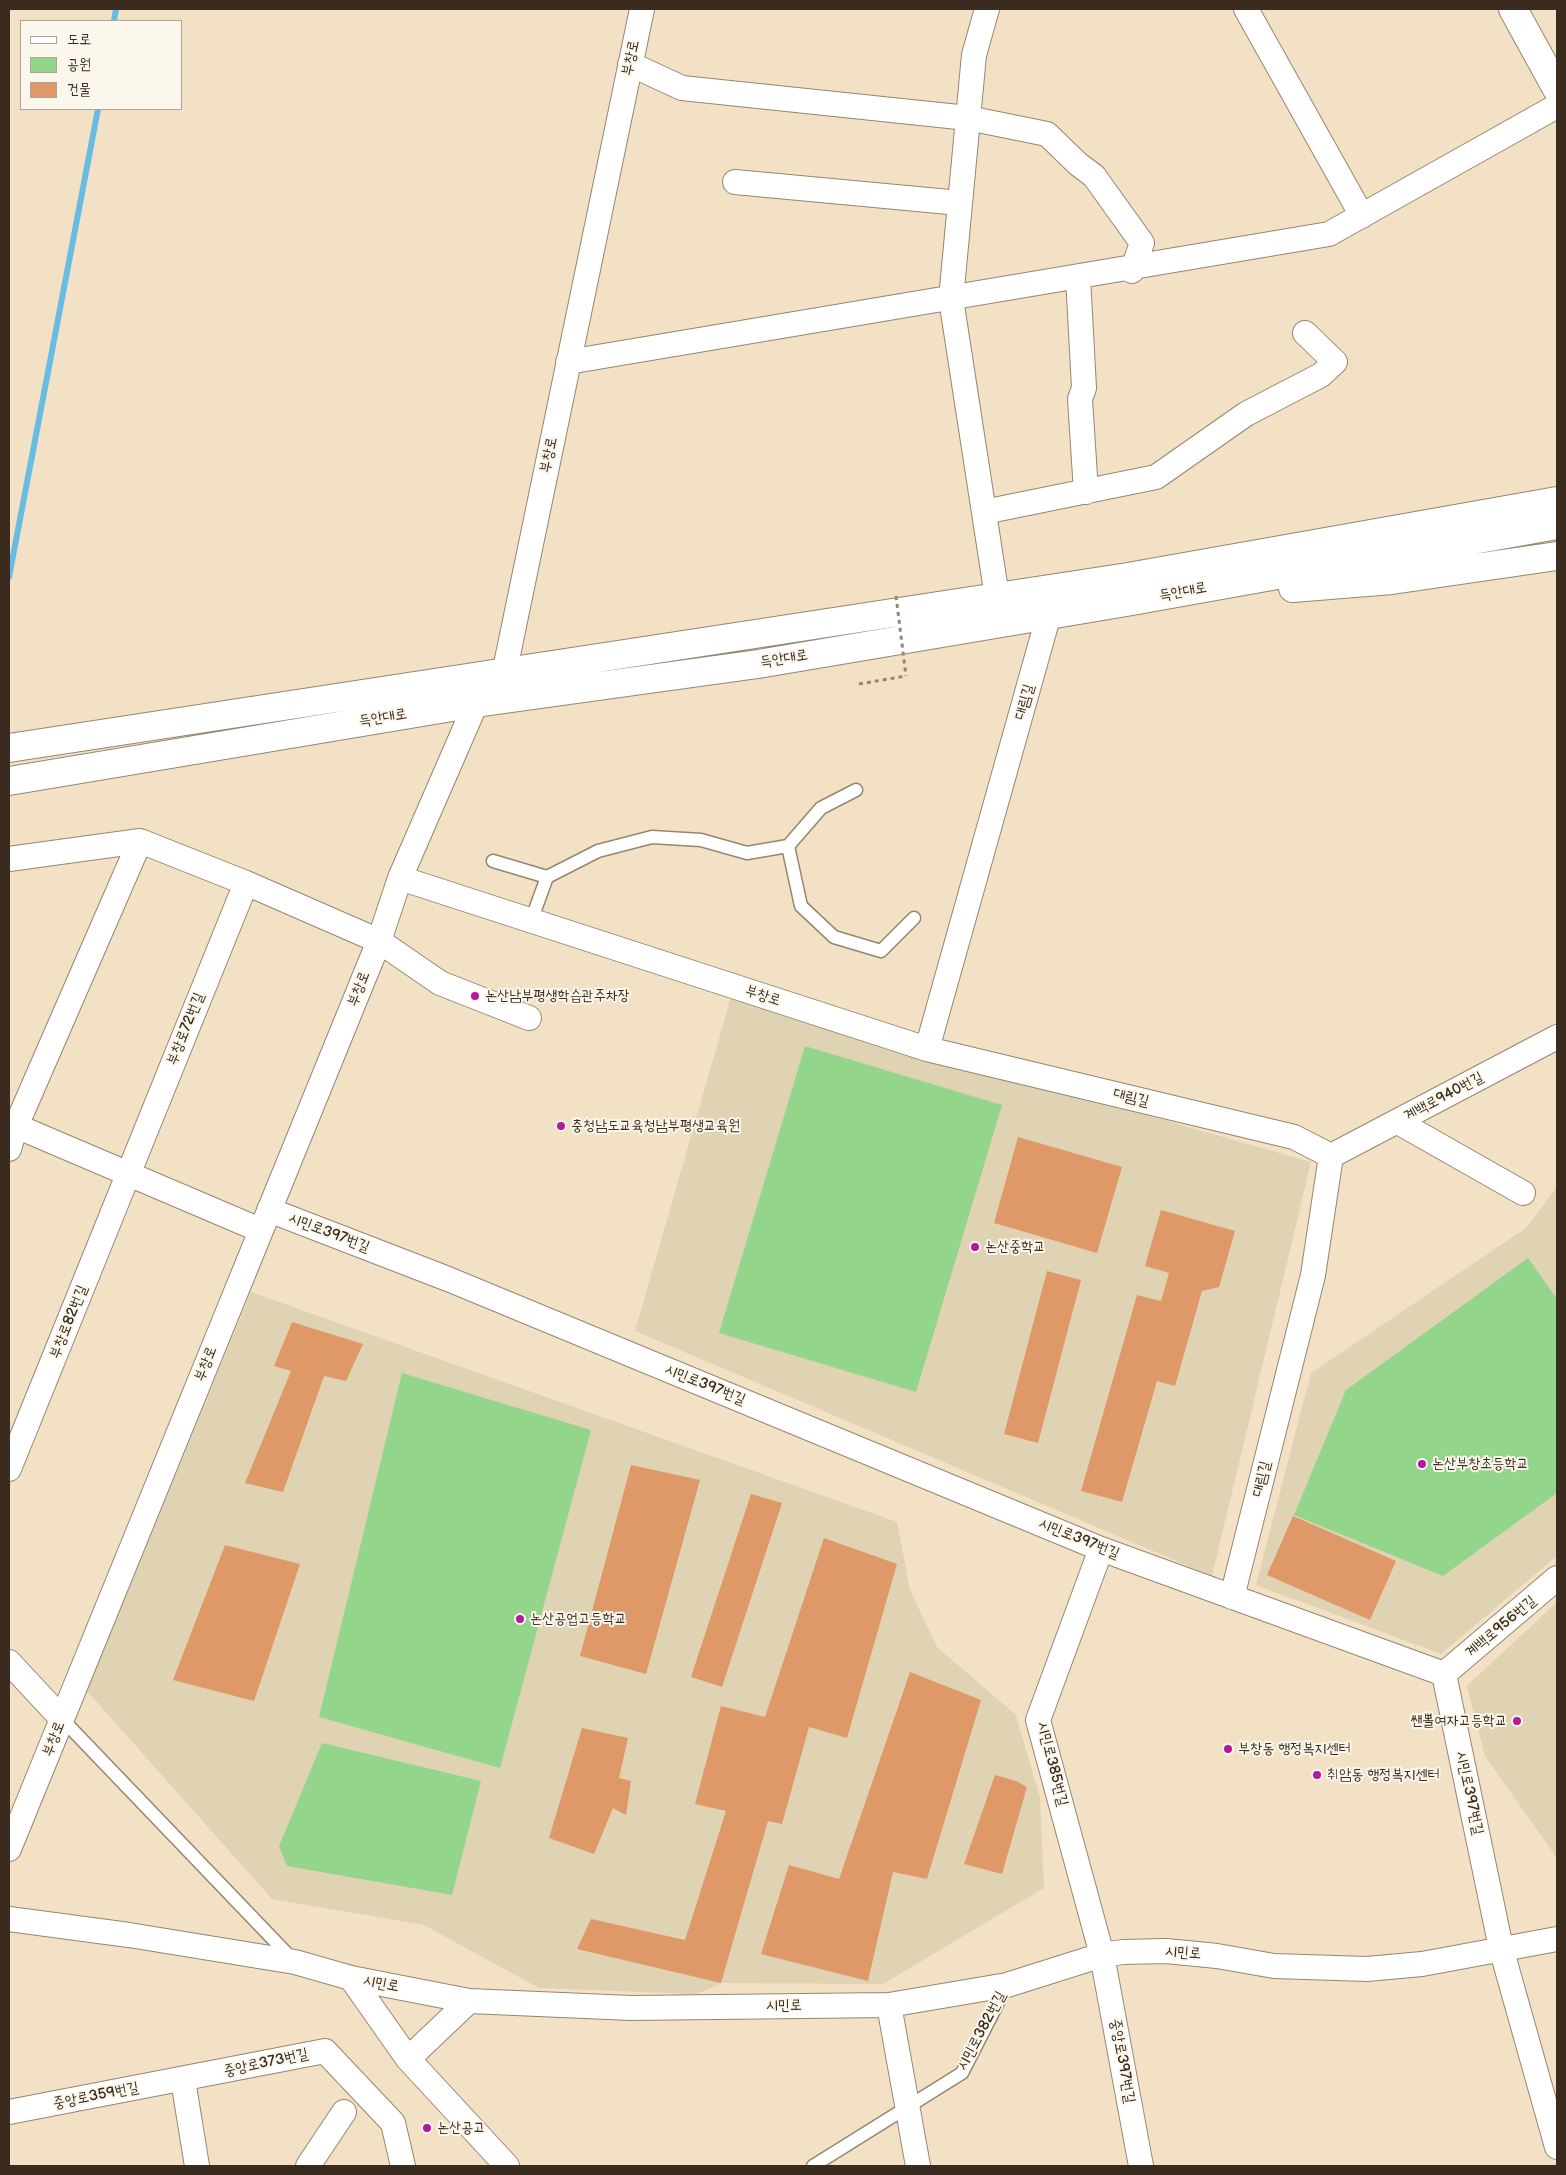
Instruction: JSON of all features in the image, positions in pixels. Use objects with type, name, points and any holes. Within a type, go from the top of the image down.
[{"type":"street","name":"부창로","points":[[9,1849],[378,941],[400,878],[476,703],[504,674],[642,9]]},
{"type":"street","points":[[988,9],[974,55],[951,299],[997,597]]},
{"type":"street","points":[[1246,9],[1362,216]]},
{"type":"street","points":[[1513,9],[1557,89]]},
{"type":"street","points":[[630,64],[682,88],[968,118],[1047,134],[1078,164],[1094,176],[1142,243],[1133,269]]},
{"type":"street","points":[[568,362],[1133,269],[1329,234],[1557,106]]},
{"type":"street","points":[[735,182],[960,203]]},
{"type":"street","points":[[1078,277],[1084,388],[1080,399],[1086,492]]},
{"type":"street","points":[[984,512],[1156,477],[1246,414],[1321,375],[1335,362],[1305,333]]},
{"type":"street","points":[[1130,589],[1373,520],[1557,488]]},
{"type":"street","name":"득안대로","points":[[9,781],[476,703],[758,664],[1049,614],[1130,589],[1557,502]]},
{"type":"street","name":"득안대로","points":[[9,748],[504,674],[997,597],[1130,589],[1557,525]]},
{"type":"street","points":[[1130,589],[1392,580],[1557,556]]},
{"type":"street","name":"대림길","points":[[1049,614],[927,1049],[1294,1137],[1331,1156],[1313,1275],[1232,1597]]},
{"type":"street","points":[[9,859],[140,841],[246,883],[378,941],[440,983],[529,1018]]},
{"type":"street","points":[[9,1149],[12,1125],[140,841]]},
{"type":"street","name":"부창로","points":[[400,878],[927,1049]]},
{"type":"street","name":"부창로72번길","points":[[127,1174],[246,883]]},
{"type":"street","name":"계백로940번길","points":[[1331,1156],[1557,1037]]},
{"type":"street","points":[[1398,1122],[1523,1193]]},
{"type":"street","points":[[12,1125],[127,1174],[264,1220]]},
{"type":"street","name":"부창로82번길","points":[[9,1469],[127,1174]]},
{"type":"street","name":"시민로397번길","points":[[264,1220],[448,1279],[1101,1549],[1444,1674],[1501,1948],[1557,2147]]},
{"type":"street","name":"시민로385번길","points":[[1101,1549],[1038,1720],[1102,1955]]},
{"type":"street","name":"계백로956번길","points":[[1444,1674],[1557,1578]]},
{"type":"street","points":[[9,1662],[62,1719]]},
{"type":"street","name":"시민로","points":[[9,1920],[129,1935],[295,1962],[351,1978],[469,2001],[631,2008],[889,2005],[1007,1985],[1102,1955],[1166,1951],[1242,1959],[1274,1966],[1368,1969],[1422,1964],[1557,1938]]},
{"type":"street","name":"중앙로397번길","points":[[1102,1955],[1141,2166]]},
{"type":"street","points":[[351,1978],[408,2060],[507,2166]]},
{"type":"street","points":[[408,2060],[469,2001]]},
{"type":"street","points":[[889,2005],[906,2108],[918,2166]]},
{"type":"street","name":"중앙로373번길","points":[[183,2080],[325,2050],[393,2123],[402,2166]]},
{"type":"street","points":[[183,2080],[197,2166]]},
{"type":"street","name":"중앙로359번길","points":[[9,2112],[183,2080]]},
{"type":"street","points":[[308,2166],[344,2112]]},
{"type":"lane","points":[[531,921],[548,877],[598,851],[652,836],[701,840],[747,854],[788,846],[821,808],[856,790]]},
{"type":"lane","points":[[788,846],[801,906],[834,936],[881,951],[914,918]]},
{"type":"lane","points":[[493,861],[548,877]]},
{"type":"lane","points":[[62,1719],[295,1962]]},
{"type":"lane","name":"시민로382번길","points":[[813,2166],[962,2073],[1007,1985]]},
{"type":"path","points":[[859,684],[906,676],[896,596]]},
{"type":"shaded area","name":"논산중학교","points":[[731,997],[1311,1162],[1212,1576],[635,1331]]},
{"type":"shaded area","name":"논산부창초등학교","points":[[1557,1187],[1557,1556],[1441,1654],[1256,1585],[1311,1373],[1526,1228]]},
{"type":"shaded area","name":"논산공업고등학교","points":[[251,1292],[897,1522],[910,1590],[937,1647],[1016,1715],[1040,1798],[1044,1888],[883,1984],[723,1983],[696,1994],[539,1988],[424,1925],[272,1899],[87,1691]]},
{"type":"shaded area","name":"쌘뽈여자고등학교","points":[[1557,1602],[1557,1858],[1485,1756],[1467,1686]]},
{"type":"green space","points":[[805,1046],[1002,1105],[916,1392],[719,1333]]},
{"type":"green space","points":[[1528,1258],[1557,1299],[1557,1493],[1443,1576],[1294,1515],[1346,1390]]},
{"type":"green space","points":[[402,1373],[591,1430],[500,1768],[319,1717]]},
{"type":"green space","points":[[322,1743],[481,1781],[452,1895],[287,1866],[279,1846]]},
{"type":"building","points":[[1018,1137],[1122,1167],[1097,1253],[994,1223]]},
{"type":"building","points":[[1161,1210],[1235,1231],[1219,1287],[1202,1291],[1175,1386],[1157,1381],[1122,1502],[1081,1491],[1137,1295],[1161,1301],[1169,1273],[1145,1266]]},
{"type":"building","points":[[1047,1271],[1081,1280],[1038,1443],[1004,1434]]},
{"type":"building","points":[[292,1322],[363,1344],[346,1381],[324,1376],[283,1492],[245,1483],[291,1371],[274,1366]]},
{"type":"building","points":[[631,1465],[700,1480],[646,1674],[580,1656]]},
{"type":"building","points":[[751,1494],[782,1503],[722,1687],[691,1677]]},
{"type":"building","points":[[1293,1516],[1396,1561],[1370,1620],[1267,1575]]},
{"type":"building","points":[[824,1538],[897,1564],[847,1738],[809,1727],[782,1824],[768,1821],[721,1983],[577,1949],[591,1919],[685,1940],[726,1811],[695,1804],[721,1706],[765,1717]]},
{"type":"building","points":[[225,1545],[300,1564],[254,1701],[173,1680]]},
{"type":"building","points":[[910,1672],[981,1700],[927,1879],[893,1872],[868,1981],[761,1954],[789,1865],[839,1879]]},
{"type":"building","points":[[582,1728],[628,1738],[619,1778],[631,1781],[626,1815],[613,1808],[594,1854],[549,1838]]},
{"type":"building","points":[[995,1775],[1016,1781],[1027,1787],[1002,1874],[964,1864]]},
{"type":"waterway","points":[[114,20],[116,9]]},
{"type":"waterway","points":[[9,577],[98,110]]},
{"type":"place","name":"논산남부평생학습관주차장","points":[[475,996]]},
{"type":"place","name":"충청남도교육청남부평생교육원","points":[[561,1126]]},
{"type":"place","name":"논산중학교","points":[[975,1247]]},
{"type":"place","name":"논산부창초등학교","points":[[1422,1464]]},
{"type":"place","name":"논산공업고등학교","points":[[520,1619]]},
{"type":"place","name":"쌘뽈여자고등학교","points":[[1517,1721]]},
{"type":"place","name":"부창동 행정복지센터","points":[[1228,1749]]},
{"type":"place","name":"취암동 행정복지센터","points":[[1317,1775]]},
{"type":"place","name":"논산공고","points":[[427,2128]]}]
